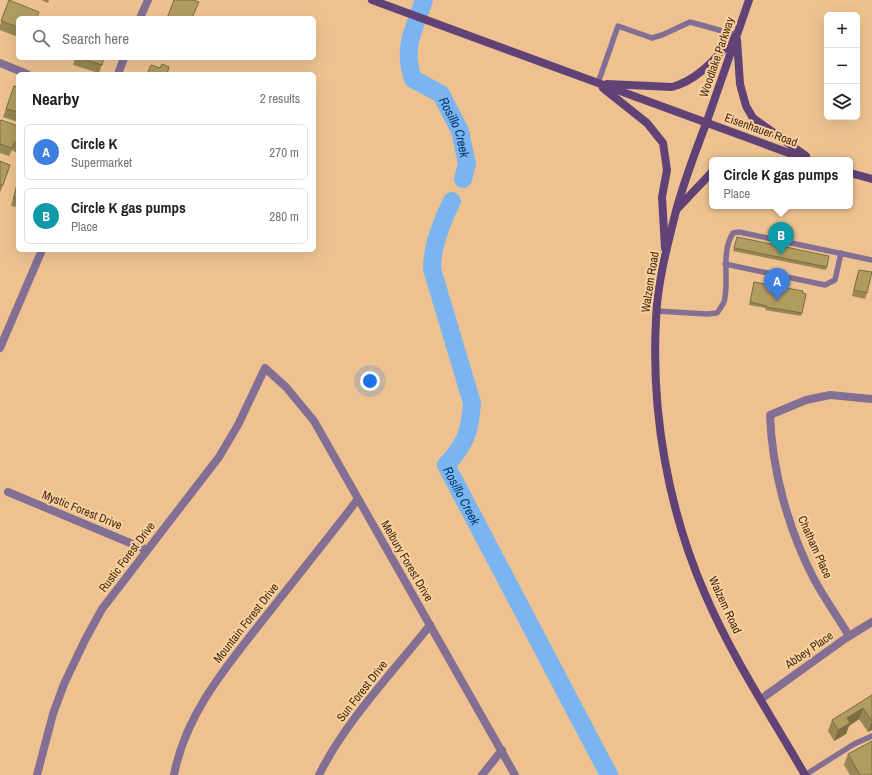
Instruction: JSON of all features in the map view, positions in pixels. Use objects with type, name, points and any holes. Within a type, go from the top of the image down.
[{"type":"main road","points":[[372,0],[706,122]]},
{"type":"main road","name":"Woodlake Parkway","points":[[706,122],[749,0]]},
{"type":"main road","points":[[598,83],[672,87],[682,84],[697,76],[737,35]]},
{"type":"main road","points":[[737,35],[740,84],[746,106],[753,118],[807,157]]},
{"type":"main road","points":[[598,83],[647,123],[663,143],[667,170],[662,197],[665,260]]},
{"type":"main road","name":"Eisenhauer Road","points":[[706,122],[800,157]]},
{"type":"main road","name":"Walzem Road","points":[[706,122],[692,158],[676,209],[665,260],[657,311],[656,391],[662,441],[685,540],[705,595],[731,646],[805,775]]},
{"type":"main road","points":[[853,174],[871,178]]},
{"type":"main road","points":[[676,209],[709,175]]},
{"type":"street","points":[[141,16],[148,0]]},
{"type":"street","points":[[119,72],[123,60]]},
{"type":"street","points":[[0,63],[22,72]]},
{"type":"street","points":[[0,348],[41,252]]},
{"type":"street","name":"Melbury Forest Drive","points":[[265,368],[286,387],[314,421],[515,775]]},
{"type":"street","name":"Rustic Forest Drive","points":[[37,775],[53,714],[64,684],[102,609],[219,457],[238,425],[265,368]]},
{"type":"street","name":"Chatham Place","points":[[849,636],[814,579],[792,529],[771,445],[770,415],[806,400],[830,395],[872,399]]},
{"type":"street","name":"Mystic Forest Drive","points":[[3,490],[147,550]]},
{"type":"street","name":"Mountain Forest Drive","points":[[174,775],[186,737],[221,673],[358,499]]},
{"type":"street","name":"Abbey Place","points":[[761,698],[849,636],[872,622]]},
{"type":"street","name":"Sun Forest Drive","points":[[319,775],[326,760],[346,730],[430,625]]},
{"type":"street","points":[[482,775],[502,750]]},
{"type":"lane","points":[[598,83],[618,26],[652,38],[690,22],[737,35]]},
{"type":"lane","points":[[657,311],[707,314],[717,313],[724,303],[725,264],[729,239],[733,233],[739,232],[872,260]]},
{"type":"lane","points":[[725,264],[826,285],[835,280],[841,253]]},
{"type":"lane","points":[[805,775],[854,744],[872,736]]},
{"type":"building","points":[[9,0],[39,12],[38,16],[16,16],[16,26],[1,21]]},
{"type":"building","points":[[174,0],[193,0],[199,2],[193,16],[168,16]]},
{"type":"building","points":[[86,60],[103,60],[102,65]]},
{"type":"building","points":[[162,64],[169,67],[168,72],[148,72],[151,65],[160,68]]},
{"type":"building","points":[[14,86],[16,86],[16,112],[6,109]]},
{"type":"building","points":[[1,120],[16,125],[16,142],[12,148],[0,144]]},
{"type":"building","points":[[0,161],[10,165],[3,185],[0,185]]},
{"type":"building","points":[[737,237],[829,256],[827,267],[734,248]]},
{"type":"building","points":[[859,270],[872,272],[867,293],[854,290]]},
{"type":"building","points":[[754,282],[803,291],[802,293],[806,294],[802,313],[766,307],[767,306],[750,302]]},
{"type":"building","points":[[872,695],[872,721],[863,708],[847,718],[850,723],[838,730],[832,720]]},
{"type":"building","points":[[872,741],[872,775],[860,775],[848,754]]},
{"type":"waterway","name":"Rosillo Creek","points":[[424,0],[413,30],[409,48],[410,68],[413,79],[441,94],[460,131],[467,164],[463,179]]},
{"type":"waterway","name":"Rosillo Creek","points":[[452,201],[438,234],[432,260],[432,269],[472,403],[470,422],[466,437],[446,465],[609,775]]},
{"type":"place","name":"Circle K gas pumps","points":[[781,255]]},
{"type":"place","name":"Circle K","points":[[777,301]]}]
